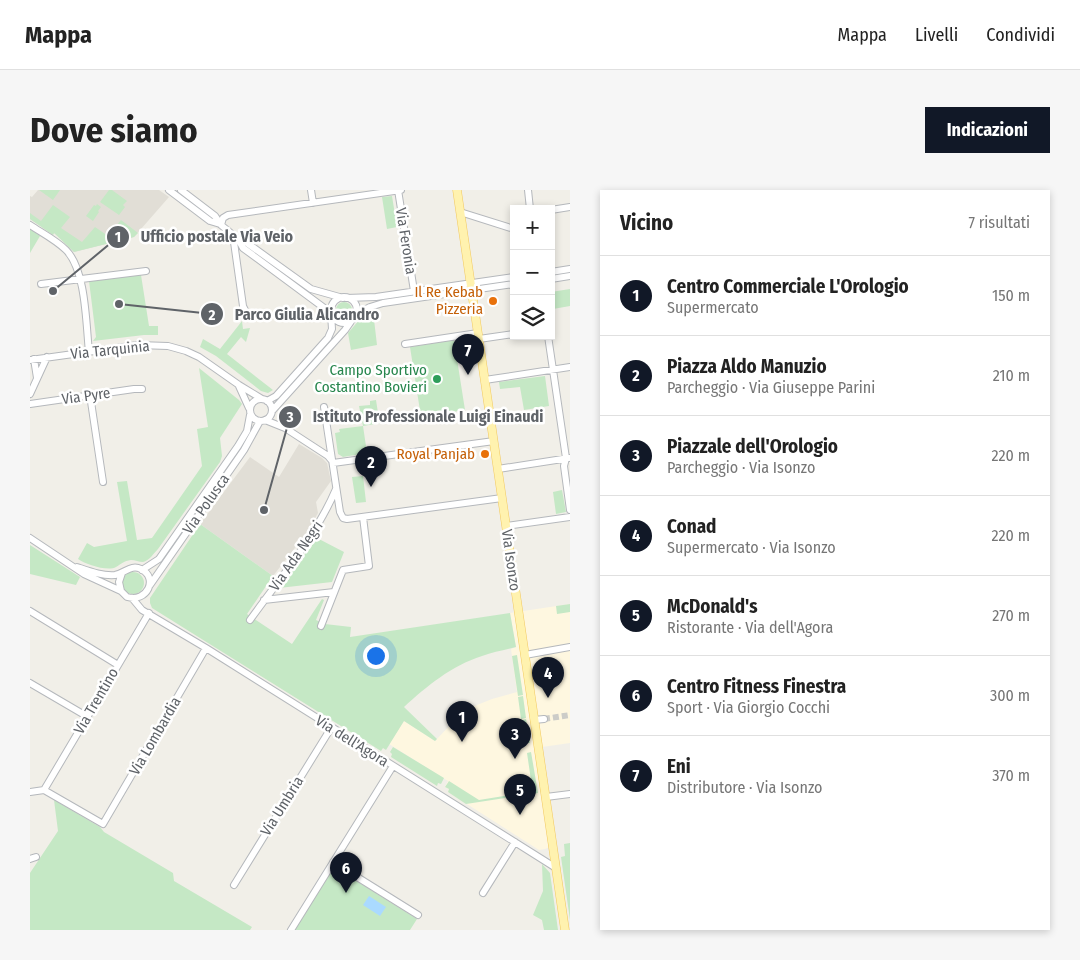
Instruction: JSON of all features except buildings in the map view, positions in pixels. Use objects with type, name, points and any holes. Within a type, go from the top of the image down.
[{"type":"main road","name":"Via Isonzo","points":[[457,190],[565,930]]},
{"type":"street","points":[[169,190],[210,221],[221,225]]},
{"type":"street","points":[[181,190],[215,216],[221,225],[236,237],[312,289],[345,298],[355,304],[354,318],[344,323],[333,318],[331,313],[243,248],[236,237]]},
{"type":"street","points":[[311,190],[313,203]]},
{"type":"street","points":[[221,225],[223,218],[228,215],[400,190]]},
{"type":"street","name":"Via Feronia","points":[[400,190],[414,291]]},
{"type":"street","points":[[528,190],[530,205]]},
{"type":"street","points":[[555,209],[570,207]]},
{"type":"street","points":[[460,212],[510,228]]},
{"type":"street","points":[[30,225],[65,249],[73,259],[80,278],[89,352]]},
{"type":"street","points":[[236,237],[242,306],[246,312]]},
{"type":"street","points":[[555,271],[570,269]]},
{"type":"street","points":[[41,284],[146,271]]},
{"type":"street","points":[[555,278],[570,276]]},
{"type":"street","points":[[472,286],[510,278]]},
{"type":"street","points":[[250,411],[255,400],[265,400],[281,390],[328,338],[332,329],[331,308],[335,301],[345,298],[376,297],[414,291],[510,284]]},
{"type":"street","name":"Via Polusca","points":[[149,586],[244,450],[256,425],[271,412],[354,318],[370,307],[380,304],[472,286]]},
{"type":"street","points":[[405,344],[510,334]]},
{"type":"street","points":[[549,340],[569,460],[564,466],[570,510]]},
{"type":"street","name":"Via Tarquinia","points":[[32,359],[138,345],[168,346],[199,357],[239,385],[265,400]]},
{"type":"street","points":[[30,394],[47,357]]},
{"type":"street","points":[[32,359],[37,379]]},
{"type":"street","points":[[485,380],[570,367]]},
{"type":"street","points":[[239,385],[256,420],[285,428]]},
{"type":"street","name":"Via Pyre","points":[[30,404],[142,390]]},
{"type":"street","points":[[90,395],[103,482]]},
{"type":"street","points":[[265,400],[271,405],[271,412],[285,428],[328,456],[334,463]]},
{"type":"street","points":[[324,407],[340,512],[343,518]]},
{"type":"street","name":"Via Polusca","points":[[142,570],[159,559],[228,462],[244,438],[250,411]]},
{"type":"street","points":[[334,463],[494,442]]},
{"type":"street","points":[[498,469],[569,460]]},
{"type":"street","name":"Via Ada Negri","points":[[250,620],[307,543],[328,508],[337,488]]},
{"type":"street","points":[[328,508],[343,518],[363,517],[502,498]]},
{"type":"street","points":[[321,626],[343,570],[369,566],[363,517]]},
{"type":"street","points":[[506,526],[570,517]]},
{"type":"street","name":"Via dell'Agora","points":[[30,538],[77,567],[84,574],[121,591],[127,597],[132,598],[142,610],[206,648],[556,868]]},
{"type":"street","name":"Via dell'Agora","points":[[77,567],[110,575],[122,573],[131,568],[142,570]]},
{"type":"street","points":[[142,570],[148,576],[149,586],[144,595],[143,603],[149,613]]},
{"type":"street","points":[[121,591],[119,582],[122,573]]},
{"type":"street","points":[[105,585],[110,575]]},
{"type":"street","points":[[264,600],[334,592]]},
{"type":"street","points":[[132,598],[144,595]]},
{"type":"street","points":[[30,611],[118,664]]},
{"type":"street","name":"Via Trentino","points":[[44,790],[149,613]]},
{"type":"street","points":[[525,655],[570,647]]},
{"type":"street","name":"Via Lombardia","points":[[44,790],[103,824],[206,648]]},
{"type":"street","points":[[30,683],[88,717]]},
{"type":"street","points":[[534,720],[544,719]]},
{"type":"street","name":"Via Umbria","points":[[234,885],[331,728]]},
{"type":"street","points":[[291,930],[393,766]]},
{"type":"street","points":[[30,792],[44,790]]},
{"type":"street","points":[[546,797],[570,794]]},
{"type":"street","points":[[483,893],[515,842]]},
{"type":"street","points":[[333,862],[418,915]]},
{"type":"shaded area","points":[[38,190],[159,190],[169,197],[134,237],[74,252],[54,233],[53,235],[30,219],[30,196],[32,197]]},
{"type":"shaded area","points":[[299,444],[327,463],[331,481],[316,502],[318,513],[308,531],[273,576],[200,524],[250,457],[279,477]]},
{"type":"shaded area","points":[[570,604],[570,743],[542,747],[556,845],[539,850],[448,792],[449,789],[445,787],[448,781],[389,744],[404,721],[435,741],[455,720],[472,707],[517,692],[511,649],[516,647],[510,613]]},
{"type":"green space","points":[[39,190],[60,190],[53,200]]},
{"type":"green space","points":[[109,190],[112,190],[127,201],[119,215],[100,202]]},
{"type":"green space","points":[[392,196],[397,227],[387,229],[382,197]]},
{"type":"green space","points":[[97,204],[101,207],[93,221],[86,216],[94,205],[96,206]]},
{"type":"green space","points":[[53,205],[70,217],[61,228],[82,242],[95,227],[108,236],[121,220],[138,233],[134,237],[74,252],[54,233],[53,235],[30,219],[30,213],[41,221]]},
{"type":"green space","points":[[30,229],[40,236],[30,253]]},
{"type":"green space","points":[[141,275],[149,326],[158,326],[158,335],[93,341],[96,337],[89,281]]},
{"type":"green space","points":[[570,289],[570,306],[555,309],[555,291]]},
{"type":"green space","points":[[341,302],[347,302],[352,307],[350,316],[341,318],[336,313],[336,307]]},
{"type":"green space","points":[[373,311],[377,345],[351,350],[348,333],[360,319]]},
{"type":"green space","points":[[242,321],[243,329],[250,328],[246,342],[241,337],[227,354],[273,390],[268,393],[261,391],[216,356],[200,347],[203,339],[220,349]]},
{"type":"green space","name":"Campo Sportivo Costantino Bovieri","points":[[454,340],[465,410],[421,417],[410,347]]},
{"type":"green space","points":[[199,368],[242,404],[220,438],[222,456],[220,462],[158,549],[147,560],[143,562],[129,560],[108,569],[91,565],[78,559],[87,543],[94,547],[127,541],[117,482],[127,481],[137,540],[152,538],[202,466],[197,429],[208,427]]},
{"type":"green space","points":[[545,376],[549,406],[524,410],[520,387],[500,389],[499,382]]},
{"type":"green space","points":[[376,400],[378,413],[386,412],[387,422],[363,426],[359,406],[370,405],[370,401]]},
{"type":"green space","points":[[363,426],[367,453],[343,457],[338,454],[335,433],[340,432],[339,429]]},
{"type":"green space","points":[[363,476],[366,502],[356,503],[352,477]]},
{"type":"green space","points":[[562,490],[566,512],[556,514],[553,492]]},
{"type":"green space","points":[[200,524],[273,576],[247,614],[292,644],[322,599],[324,600],[316,620],[325,624],[351,627],[350,637],[510,613],[516,647],[486,655],[460,665],[431,684],[404,707],[437,739],[435,741],[404,721],[386,750],[383,748],[381,751],[152,608],[150,598]]},
{"type":"green space","points":[[317,538],[344,552],[332,582],[279,588]]},
{"type":"green space","points":[[30,545],[80,577],[76,585],[30,574]]},
{"type":"green space","points":[[133,572],[141,575],[144,583],[141,591],[133,594],[125,591],[122,583],[125,575]]},
{"type":"green space","points":[[570,604],[570,612],[557,614],[556,606]]},
{"type":"green space","points":[[517,655],[523,695],[518,696],[512,656]]},
{"type":"green space","points":[[523,696],[526,718],[521,719],[518,697]]},
{"type":"green space","points":[[526,719],[530,743],[525,743],[522,720]]},
{"type":"green space","points":[[393,747],[444,778],[441,784],[438,783],[437,786],[391,757],[392,754],[390,752]]},
{"type":"green space","points":[[531,752],[538,793],[466,804],[448,792],[449,789],[445,787],[449,781],[479,800],[528,792],[528,788],[532,787],[527,753]]},
{"type":"green space","points":[[54,800],[173,873],[174,881],[252,927],[250,930],[30,930],[30,873],[58,831]]},
{"type":"green space","points":[[570,843],[570,920],[561,857],[565,856],[564,844]]},
{"type":"green space","points":[[542,864],[550,873],[558,930],[544,930],[542,920],[533,915],[543,891]]},
{"type":"green space","points":[[334,867],[417,919],[410,930],[294,930]]},
{"type":"water","points":[[369,896],[386,907],[380,916],[363,905]]},
{"type":"tunnel","points":[[544,719],[570,715]]},
{"type":"place","name":"Ufficio postale Via Veio","points":[[53,291]]},
{"type":"place","name":"Il Re Kebab Pizzeria","points":[[493,301]]},
{"type":"place","name":"Parco Giulia Alicandro","points":[[119,304]]},
{"type":"place","name":"Eni","points":[[468,375]]},
{"type":"place","name":"Campo Sportivo Costantino Bovieri","points":[[437,379]]},
{"type":"place","name":"Royal Panjab","points":[[485,454]]},
{"type":"place","name":"Piazza Aldo Manuzio","points":[[371,487]]},
{"type":"place","name":"Istituto Professionale Luigi Einaudi","points":[[264,510]]},
{"type":"place","name":"Conad","points":[[548,698]]},
{"type":"place","name":"Centro Commerciale L'Orologio","points":[[462,742]]},
{"type":"place","name":"Piazzale dell'Orologio","points":[[515,759]]},
{"type":"place","name":"McDonald's","points":[[520,815]]},
{"type":"place","name":"Centro Fitness Finestra","points":[[346,893]]}]
